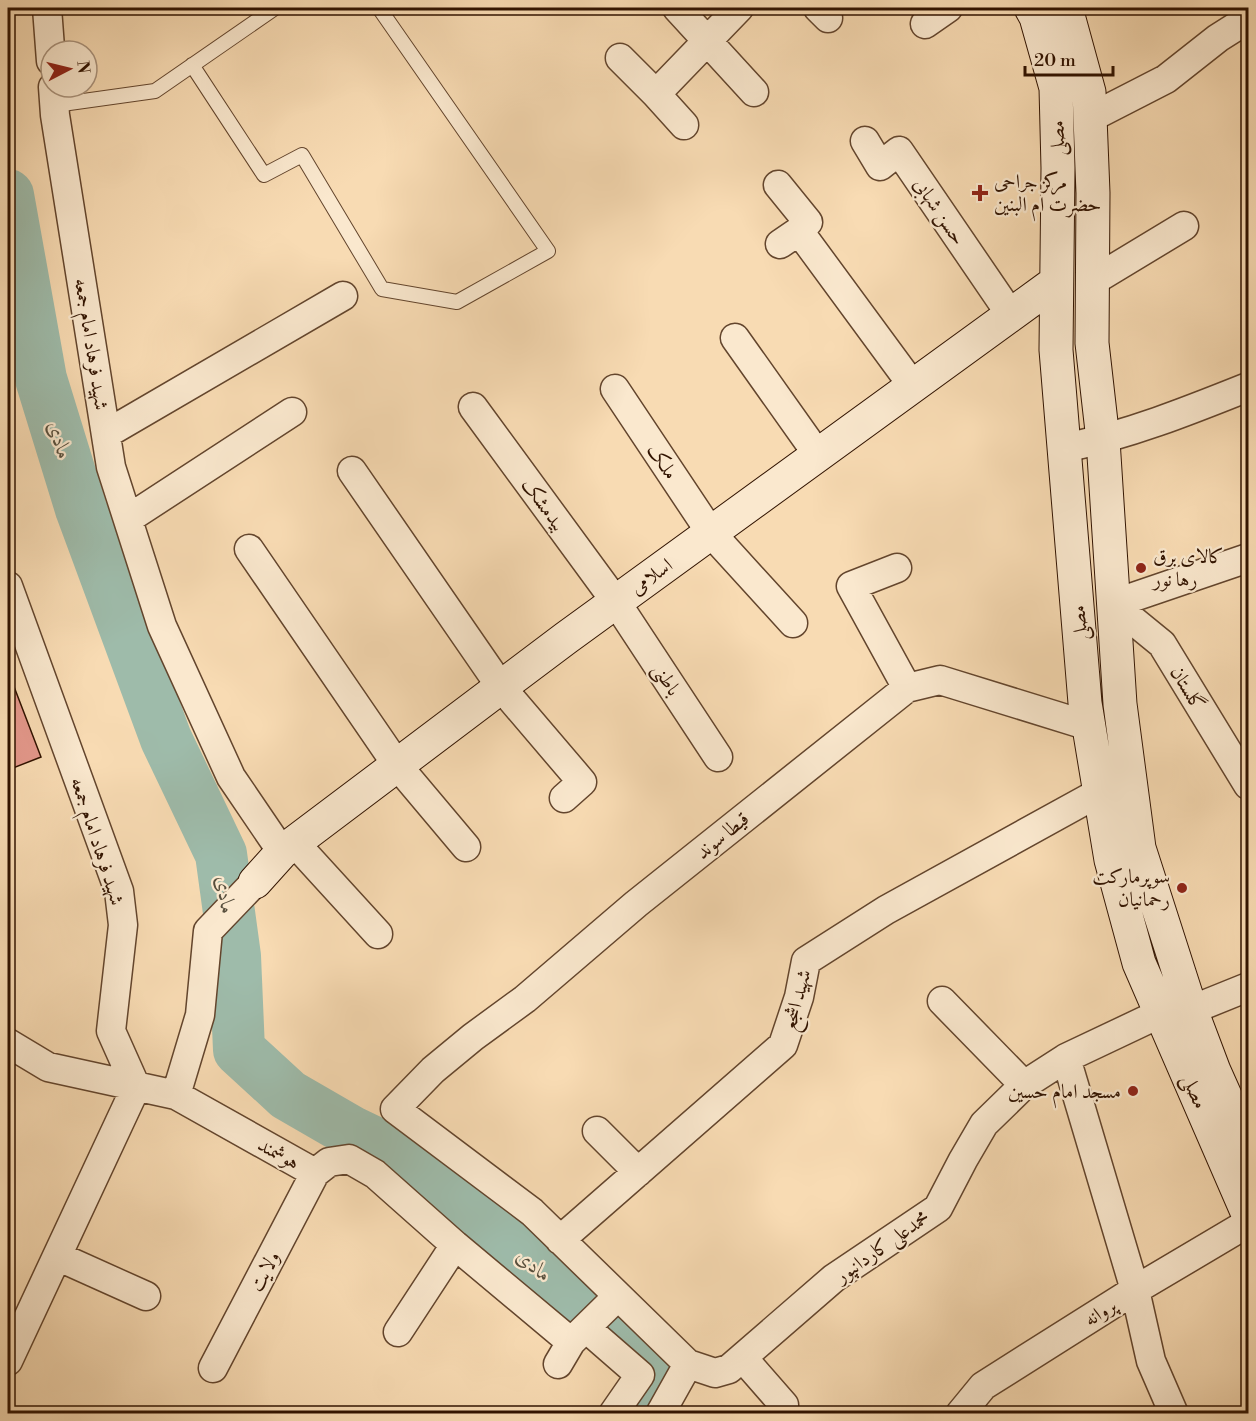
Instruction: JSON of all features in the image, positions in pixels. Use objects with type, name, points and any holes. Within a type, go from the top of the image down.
[{"type":"main road","name":"مصلی","points":[[1031,8],[1036,17],[1056,88],[1058,168],[1056,350],[1084,691],[1111,860],[1139,963],[1176,1012],[1215,1071],[1248,1147]]},
{"type":"main road","name":"مصلی","points":[[1066,8],[1089,92],[1093,193],[1092,343],[1103,440],[1120,704],[1139,848],[1176,1012],[1248,1214]]},
{"type":"main road","name":"اسلامی","points":[[255,882],[288,847],[501,687],[1056,282]]},
{"type":"street","points":[[47,8],[49,39]]},
{"type":"street","points":[[677,8],[754,92]]},
{"type":"street","points":[[656,94],[739,8]]},
{"type":"street","points":[[925,24],[948,8]]},
{"type":"street","points":[[1090,118],[1166,80],[1218,38],[1248,19]]},
{"type":"street","points":[[620,58],[684,125]]},
{"type":"street","name":"شهید فرهاد امام جمعه","points":[[54,99],[111,468],[162,626],[231,777],[288,847],[378,934]]},
{"type":"street","name":"حسن شهابی","points":[[865,141],[880,166],[899,151],[1011,315]]},
{"type":"street","points":[[778,185],[808,222],[789,237],[913,386]]},
{"type":"street","points":[[1092,281],[1184,226]]},
{"type":"street","points":[[106,434],[343,296]]},
{"type":"street","points":[[735,338],[818,455]]},
{"type":"street","points":[[1064,448],[1103,440],[1164,420],[1248,387]]},
{"type":"street","name":"ملک","points":[[615,389],[711,532],[793,623]]},
{"type":"street","name":"بیدمشک","points":[[473,407],[616,602]]},
{"type":"street","points":[[128,519],[292,412]]},
{"type":"street","points":[[352,471],[501,687],[582,782],[564,798]]},
{"type":"street","points":[[249,549],[397,765],[466,847]]},
{"type":"street","points":[[1113,604],[1248,558]]},
{"type":"street","points":[[897,568],[851,586],[907,687]]},
{"type":"street","name":"شهید فرهاد امام جمعه","points":[[8,586],[119,891],[123,926],[111,1031],[136,1087]]},
{"type":"street","name":"باطنی","points":[[616,602],[718,757]]},
{"type":"street","name":"گلستان","points":[[1113,604],[1162,644],[1248,785]]},
{"type":"street","name":"قیطا سوند","points":[[395,1109],[433,1070],[525,999],[636,904],[907,687],[940,680],[1089,726]]},
{"type":"street","name":"شهید اشجع","points":[[560,1240],[783,1045],[799,997],[806,961],[886,910],[1100,792]]},
{"type":"street","points":[[176,1095],[200,1015],[208,931],[255,882]]},
{"type":"street","name":"محمدعلی کاردانپور","points":[[395,1109],[532,1212],[688,1364],[715,1373],[729,1369],[743,1358],[834,1278],[938,1208],[984,1124],[1024,1085],[1066,1058],[1176,1012],[1248,987]]},
{"type":"street","points":[[942,1001],[1024,1085]]},
{"type":"street","name":"هوشمند","points":[[8,1043],[48,1067],[176,1095],[315,1173],[329,1162],[349,1160],[375,1174],[572,1345],[640,1375],[613,1413]]},
{"type":"street","points":[[1066,1058],[1135,1290],[1151,1361],[1174,1413]]},
{"type":"street","points":[[8,1361],[19,1307],[57,1256],[136,1087]]},
{"type":"street","points":[[597,1131],[638,1172]]},
{"type":"street","name":"ولایت","points":[[213,1368],[315,1173]]},
{"type":"street","name":"پروانه","points":[[960,1413],[983,1386],[1135,1290],[1248,1223]]},
{"type":"street","points":[[398,1332],[455,1245]]},
{"type":"street","points":[[57,1256],[146,1296]]},
{"type":"street","points":[[572,1345],[618,1296]]},
{"type":"street","points":[[743,1358],[784,1405]]},
{"type":"street","points":[[660,1413],[688,1364]]},
{"type":"lane","points":[[99,94],[155,91],[275,8]]},
{"type":"lane","points":[[192,65],[264,175],[302,155],[382,289],[457,302],[548,250],[379,8]]},
{"type":"building","points":[[8,671],[41,757],[8,770]]},
{"type":"waterway","name":"مادی","points":[[8,195],[41,379],[81,509],[166,739],[221,854],[235,956],[239,1050],[288,1095],[352,1132],[402,1156],[661,1369],[636,1414]]},
{"type":"place","name":"مرکز جراحی حضرت ام البنین","points":[[980,193]]},
{"type":"place","name":"کالای برق رها نور","points":[[1141,568]]},
{"type":"place","name":"سوپرمارکت رحمانیان","points":[[1182,888]]},
{"type":"place","name":"مسجد امام حسین","points":[[1133,1091]]}]
